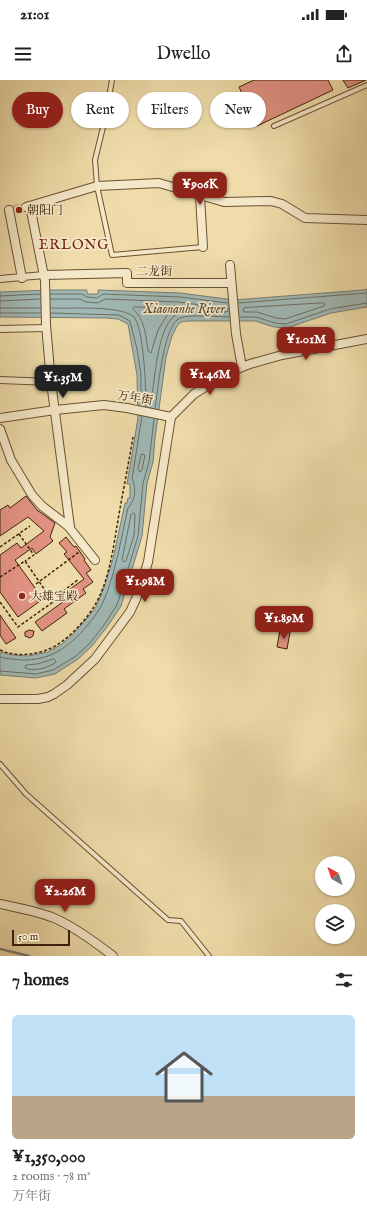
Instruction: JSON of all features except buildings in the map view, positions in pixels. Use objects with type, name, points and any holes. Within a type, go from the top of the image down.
[{"type":"street","points":[[70,527],[51,382],[46,326],[44,278],[28,207],[97,186],[159,183],[224,202],[271,201],[282,204],[305,218],[367,220]]},
{"type":"street","points":[[200,196],[203,247]]},
{"type":"street","points":[[7,210],[22,278]]},
{"type":"street","points":[[230,266],[236,334],[242,367]]},
{"type":"street","name":"二龙街","points":[[44,278],[127,273],[127,283],[231,282]]},
{"type":"street","points":[[0,279],[44,278]]},
{"type":"street","points":[[0,329],[46,326]]},
{"type":"street","points":[[2,698],[43,698],[54,694],[67,685],[101,652],[130,612],[136,599],[148,562],[171,416],[194,394],[242,367],[282,355],[367,339]]},
{"type":"street","points":[[0,380],[51,382]]},
{"type":"street","name":"万年街","points":[[0,418],[104,405],[171,416]]},
{"type":"street","points":[[0,429],[11,460],[32,495],[42,506],[70,527],[95,560]]},
{"type":"street","points":[[0,904],[41,913],[54,918],[93,941],[113,956]]},
{"type":"lane","points":[[112,80],[106,119],[94,160],[97,186],[112,255],[203,247]]},
{"type":"lane","points":[[274,126],[367,85]]},
{"type":"lane","points":[[0,764],[26,794],[168,920],[181,920],[209,956]]},
{"type":"path","points":[[0,650],[11,654],[26,654],[41,652],[53,648],[70,634],[95,605],[101,592],[111,559],[133,437]]},
{"type":"path","points":[[0,547],[30,526]]},
{"type":"path","points":[[0,577],[34,555],[19,534]]},
{"type":"path","points":[[36,584],[86,548]]},
{"type":"path","points":[[25,561],[53,602]]},
{"type":"path","points":[[0,602],[18,627],[53,602],[58,594],[79,579]]},
{"type":"water","name":"Xiaonanhe River","points":[[367,289],[367,307],[331,313],[287,328],[274,327],[255,321],[187,321],[181,322],[177,326],[172,336],[166,357],[153,462],[147,483],[142,536],[121,606],[92,646],[78,659],[55,674],[36,678],[0,675],[0,652],[12,655],[28,656],[48,652],[62,644],[73,634],[96,607],[113,559],[125,503],[127,503],[128,498],[130,498],[130,484],[127,484],[138,418],[137,375],[128,324],[118,319],[106,318],[0,317],[0,292],[87,290],[87,294],[98,294],[98,290],[180,293],[234,300]]},
{"type":"waterway","points":[[0,949],[29,956]]},
{"type":"tunnel","points":[[13,209],[26,207]]},
{"type":"place","name":"朝阳门","points":[[19,210]]},
{"type":"place","name":"大雄宝殿","points":[[22,596]]},
{"type":"district","name":"ERLONG","points":[[74,245]]}]
